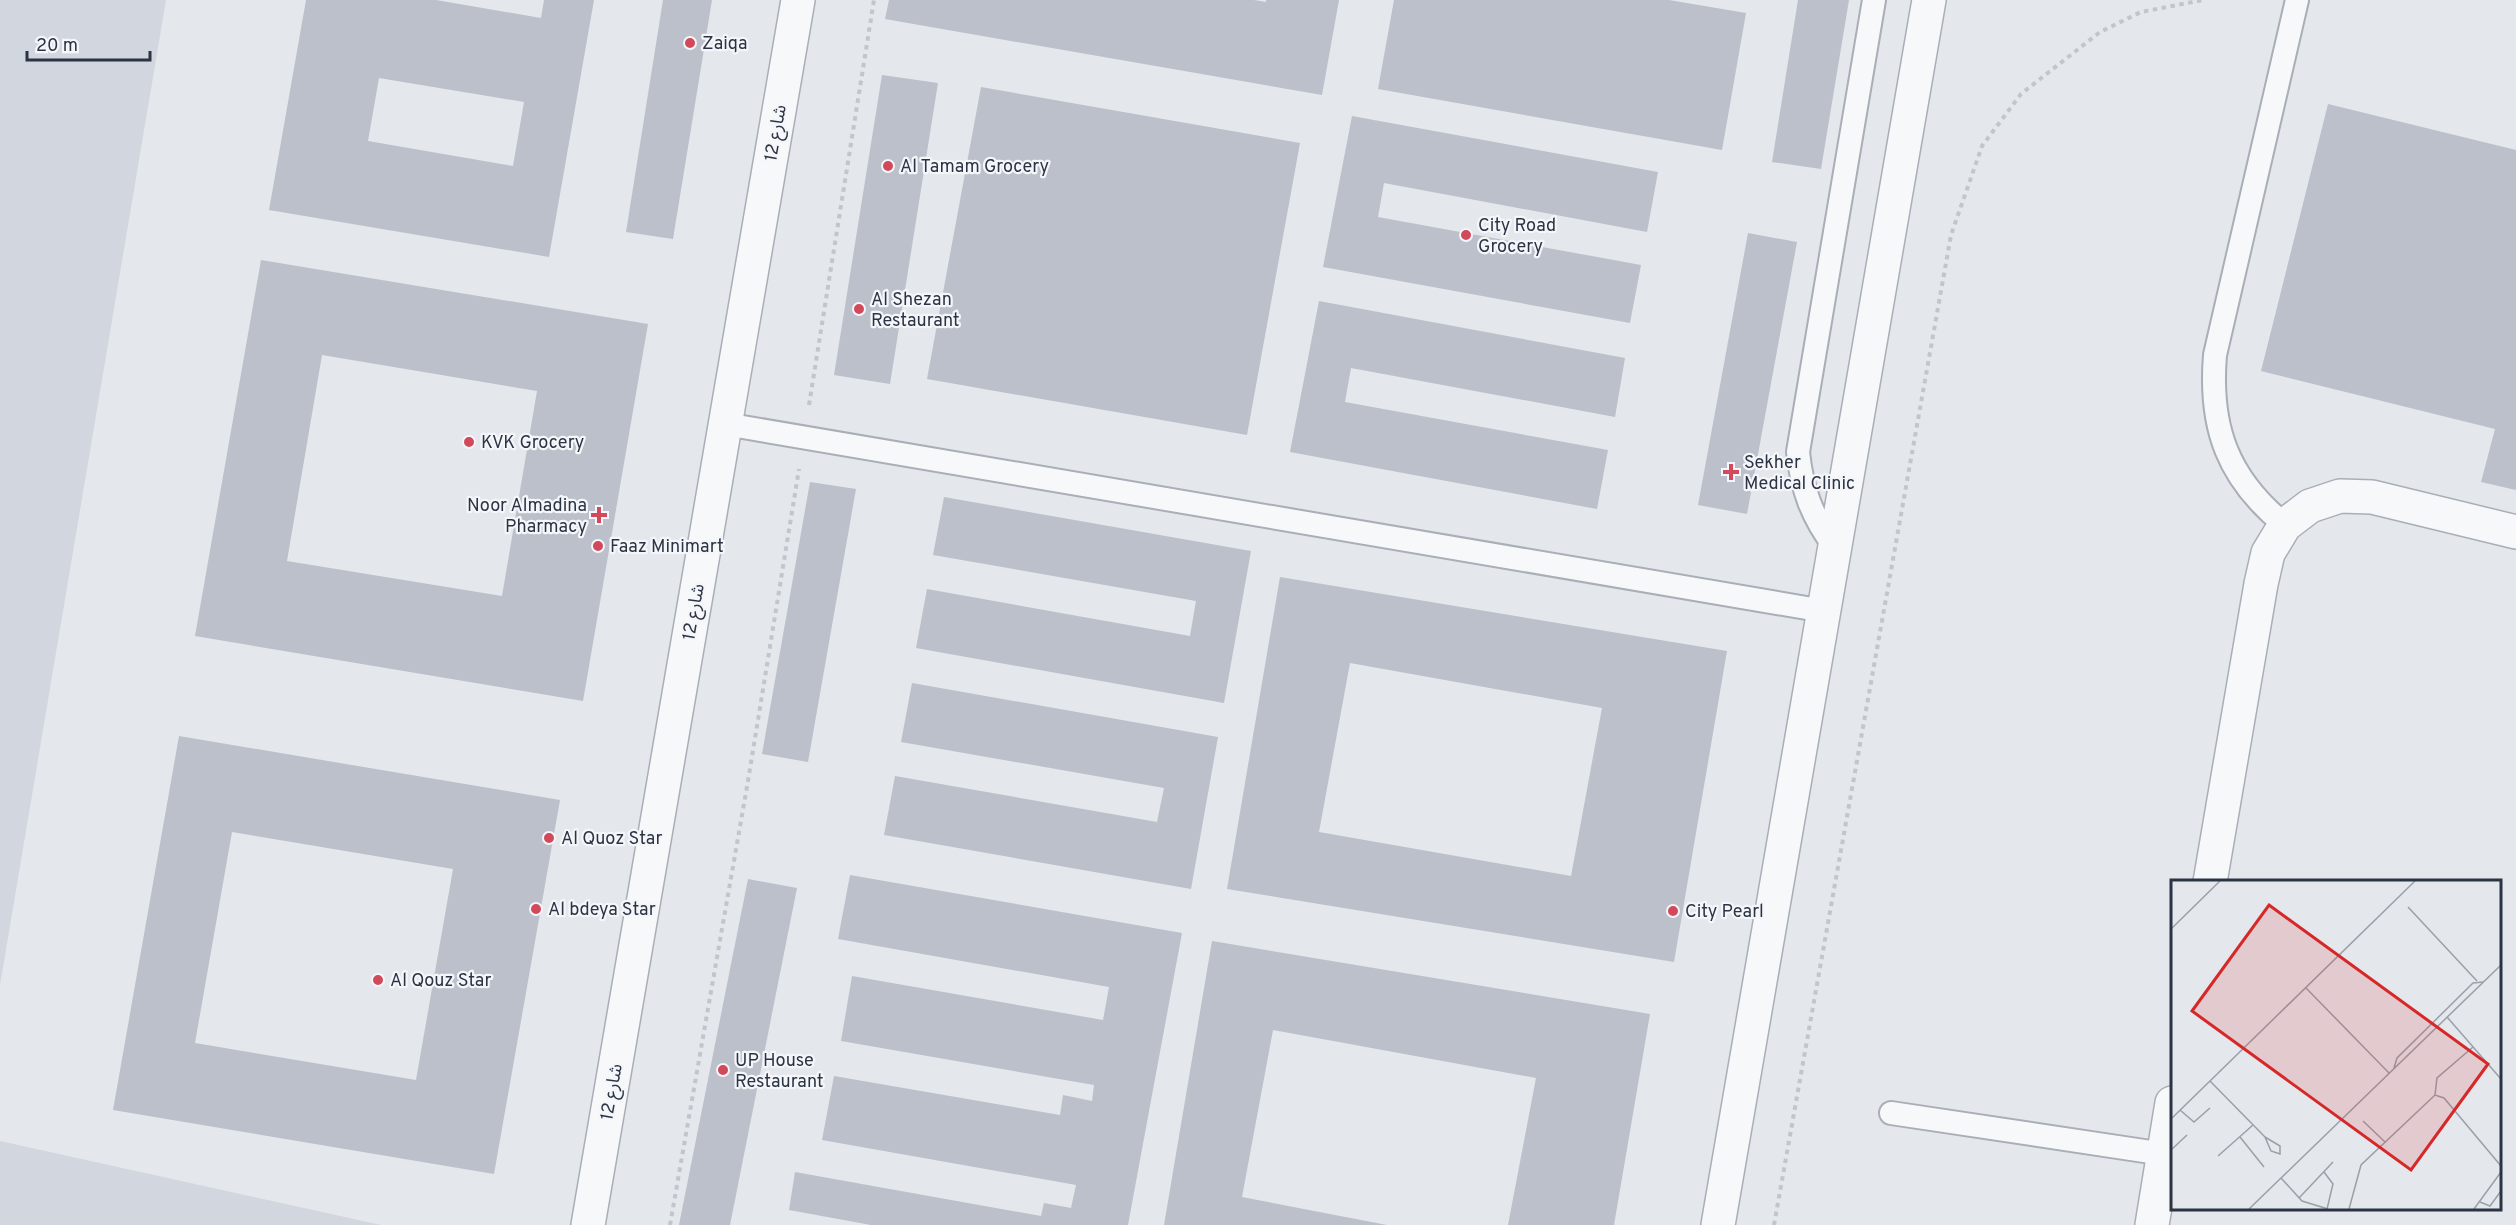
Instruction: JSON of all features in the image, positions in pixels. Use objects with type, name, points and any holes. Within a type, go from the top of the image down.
[{"type":"street","name":"شارع 12","points":[[588,1225],[798,0]]},
{"type":"street","points":[[1718,1225],[1929,0]]},
{"type":"street","points":[[2210,880],[2261,584],[2268,553],[2285,525],[2310,506],[2340,496],[2372,497],[2516,532]]},
{"type":"street","points":[[2152,1225],[2171,1109]]},
{"type":"lane","points":[[1835,547],[1819,526],[1808,504],[1801,478],[1798,452],[1874,0]]},
{"type":"lane","points":[[2285,525],[2264,508],[2231,463],[2221,437],[2215,411],[2213,383],[2215,355],[2297,0]]},
{"type":"lane","points":[[725,424],[1824,611]]},
{"type":"lane","points":[[1891,1113],[2164,1154]]},
{"type":"path","points":[[670,1225],[748,781],[874,0]]},
{"type":"path","points":[[1774,1225],[1951,235],[1974,168],[1982,146],[2020,94],[2100,32],[2141,12],[2203,0]]},
{"type":"shaded area","points":[[0,0],[166,0],[0,985]]},
{"type":"shaded area","points":[[0,1141],[381,1225],[0,1225]]},
{"type":"building","points":[[306,0],[436,0],[541,18],[544,0],[594,0],[549,257],[269,210]],"holes":[[[379,78],[524,102],[513,166],[368,141]]]},
{"type":"building","points":[[663,0],[712,0],[673,239],[626,232]]},
{"type":"building","points":[[889,0],[1254,0],[1266,2],[1266,0],[1339,0],[1322,95],[885,19]]},
{"type":"building","points":[[1394,0],[1669,0],[1746,13],[1722,150],[1378,89]]},
{"type":"building","points":[[1798,0],[1849,0],[1821,169],[1772,162]]},
{"type":"building","points":[[882,75],[938,83],[890,384],[834,375]]},
{"type":"building","points":[[981,87],[1300,143],[1247,435],[927,379]]},
{"type":"building","points":[[2328,104],[2516,150],[2516,490],[2481,482],[2495,429],[2261,371]]},
{"type":"building","points":[[1352,116],[1658,172],[1647,232],[1384,183],[1378,217],[1641,265],[1630,323],[1323,267]]},
{"type":"building","points":[[1748,233],[1797,242],[1747,514],[1698,505]]},
{"type":"building","points":[[261,260],[648,324],[583,701],[195,636]],"holes":[[[322,355],[537,391],[502,596],[287,561]]]},
{"type":"building","points":[[1319,301],[1625,358],[1615,417],[1351,368],[1345,402],[1608,450],[1597,509],[1290,452]]},
{"type":"building","points":[[810,482],[856,489],[808,762],[762,754]]},
{"type":"building","points":[[944,497],[1251,551],[1224,703],[916,648],[927,589],[1190,636],[1196,601],[933,555]]},
{"type":"building","points":[[1280,577],[1727,651],[1674,962],[1227,889]],"holes":[[[1350,663],[1602,708],[1571,876],[1319,832]]]},
{"type":"building","points":[[912,683],[1218,737],[1191,889],[884,835],[895,776],[1157,822],[1164,788],[901,742]]},
{"type":"building","points":[[179,736],[560,800],[494,1174],[113,1110]],"holes":[[[232,832],[453,869],[416,1080],[195,1043]]]},
{"type":"building","points":[[850,875],[1182,933],[1128,1225],[871,1225],[789,1210],[795,1172],[1041,1216],[1044,1203],[1071,1208],[1076,1185],[822,1140],[834,1076],[1060,1115],[1063,1095],[1092,1101],[1094,1085],[841,1041],[852,976],[1103,1020],[1109,987],[838,939]]},
{"type":"building","points":[[748,879],[797,888],[730,1225],[679,1225]]},
{"type":"building","points":[[1212,941],[1650,1014],[1614,1225],[1508,1225],[1536,1078],[1273,1030],[1242,1197],[1387,1225],[1164,1225]]},
{"type":"place","name":"Zaiqa","points":[[690,43]]},
{"type":"place","name":"Al Tamam Grocery","points":[[888,166]]},
{"type":"place","name":"City Road Grocery","points":[[1466,235]]},
{"type":"place","name":"Al Shezan Restaurant","points":[[859,309]]},
{"type":"place","name":"KVK Grocery","points":[[469,442]]},
{"type":"place","name":"Sekher Medical Clinic","points":[[1731,472]]},
{"type":"place","name":"Noor Almadina Pharmacy","points":[[599,515]]},
{"type":"place","name":"Faaz Minimart","points":[[598,546]]},
{"type":"place","name":"Al Quoz Star","points":[[549,838]]},
{"type":"place","name":"Al bdeya Star","points":[[536,909]]},
{"type":"place","name":"City Pearl","points":[[1673,911]]},
{"type":"place","name":"Al Qouz Star","points":[[378,980]]},
{"type":"place","name":"UP House Restaurant","points":[[723,1070]]}]
